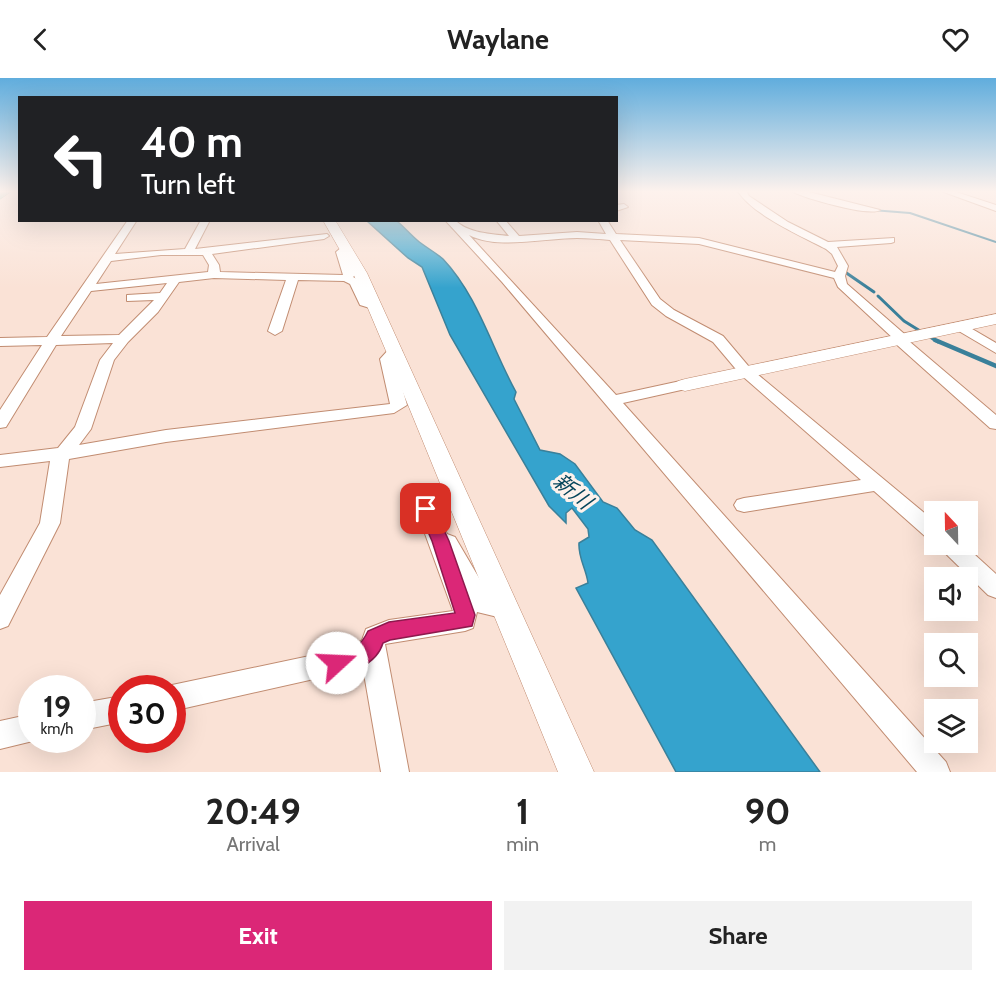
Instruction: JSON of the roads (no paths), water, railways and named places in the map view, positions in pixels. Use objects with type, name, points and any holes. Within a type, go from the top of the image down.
[{"type":"street","points":[[0,423],[51,341],[131,223]]},
{"type":"street","points":[[189,250],[204,223]]},
{"type":"street","points":[[452,223],[506,280],[936,772]]},
{"type":"street","points":[[454,223],[478,236],[516,238],[611,236],[709,243],[839,276]]},
{"type":"street","points":[[503,223],[516,238]]},
{"type":"street","points":[[604,223],[656,302],[670,314],[718,339],[745,371],[924,523]]},
{"type":"street","points":[[783,223],[828,245],[837,252],[843,266],[839,276],[842,285],[996,424]]},
{"type":"street","points":[[109,258],[189,250],[203,252],[326,228],[346,249],[360,273],[395,351],[576,772]]},
{"type":"street","points":[[828,245],[891,240]]},
{"type":"street","points":[[346,249],[340,252],[350,274],[346,278]]},
{"type":"street","points":[[203,252],[206,252],[214,265],[214,275]]},
{"type":"street","points":[[87,288],[174,281],[214,275],[346,278],[355,282],[364,302],[373,305]]},
{"type":"street","points":[[275,331],[293,277]]},
{"type":"street","points":[[0,618],[50,523],[59,459],[83,429],[107,360],[123,339],[154,309],[174,281]]},
{"type":"street","points":[[131,298],[164,296]]},
{"type":"street","points":[[612,401],[745,371],[902,341],[996,320]]},
{"type":"street","points":[[962,327],[996,349]]},
{"type":"street","points":[[0,342],[123,339]]},
{"type":"street","points":[[0,461],[63,454],[166,436],[394,408],[399,405],[387,359],[395,351]]},
{"type":"street","points":[[744,505],[878,484]]},
{"type":"street","points":[[395,772],[372,647],[375,637],[389,631],[465,620],[466,615],[440,541],[426,509]]},
{"type":"street","points":[[440,541],[448,543],[482,604],[506,609]]},
{"type":"street","points":[[961,555],[996,588]]},
{"type":"street","points":[[186,695],[358,658],[372,647]]},
{"type":"street","points":[[0,735],[18,731]]},
{"type":"water","name":"新川","points":[[370,223],[400,223],[443,259],[466,289],[484,323],[516,392],[514,399],[540,450],[560,454],[575,464],[603,502],[617,508],[635,530],[652,540],[820,772],[676,772],[576,588],[588,583],[579,543],[589,537],[588,529],[572,508],[566,513],[566,523],[549,506],[450,335],[422,267],[408,258]]},
{"type":"waterway","points":[[941,223],[996,242]]},
{"type":"waterway","points":[[845,272],[874,292]]},
{"type":"waterway","points":[[878,296],[904,321],[938,342]]},
{"type":"waterway","points":[[935,340],[996,366]]}]
